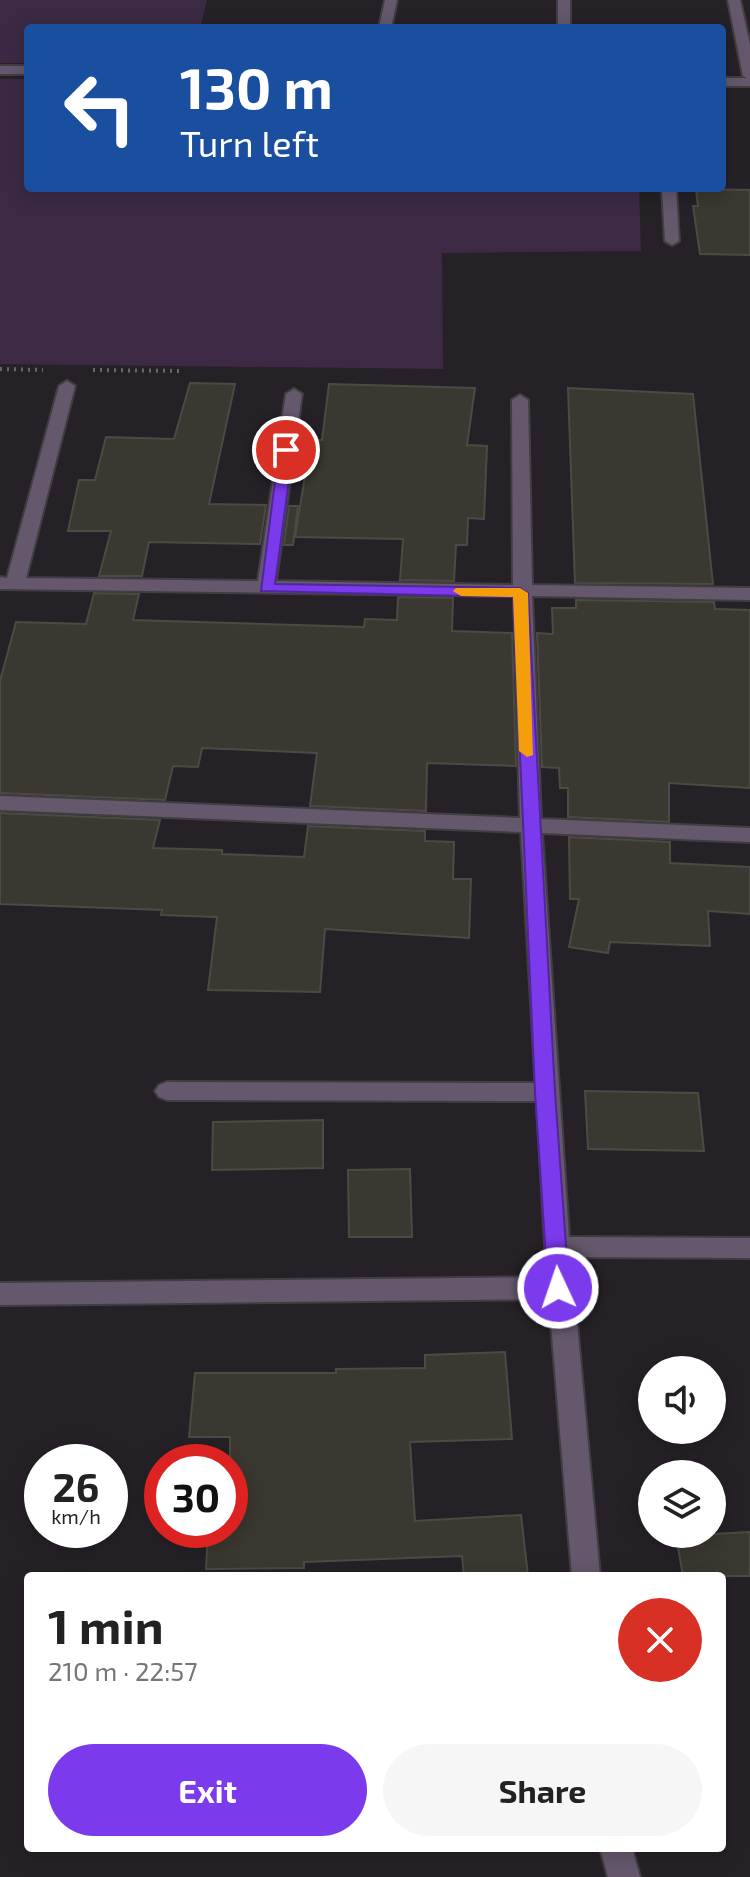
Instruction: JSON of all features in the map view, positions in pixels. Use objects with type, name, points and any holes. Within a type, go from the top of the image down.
[{"type":"street","points":[[386,24],[391,0]]},
{"type":"street","points":[[564,0],[564,24]]},
{"type":"street","points":[[734,0],[750,76]]},
{"type":"street","points":[[0,70],[24,70]]},
{"type":"street","points":[[726,82],[750,82]]},
{"type":"street","points":[[669,192],[672,241]]},
{"type":"street","points":[[67,386],[7,583],[520,593],[750,594]]},
{"type":"street","points":[[266,588],[294,394]]},
{"type":"street","points":[[520,400],[520,593],[545,1092],[558,1288],[586,1572]]},
{"type":"street","points":[[0,803],[750,835]]},
{"type":"street","points":[[167,1091],[545,1092]]},
{"type":"street","points":[[556,1247],[750,1248]]},
{"type":"street","points":[[0,1294],[558,1288]]},
{"type":"street","points":[[617,1852],[624,1877]]},
{"type":"shaded area","points":[[0,0],[207,0],[201,24],[24,24],[24,63],[0,63]]},
{"type":"shaded area","points":[[0,79],[24,79],[24,192],[639,192],[641,251],[442,253],[443,369],[0,364]]},
{"type":"building","points":[[750,190],[750,255],[700,254],[693,206],[698,206],[696,192]]},
{"type":"building","points":[[190,383],[235,384],[209,504],[266,505],[260,544],[149,542],[142,576],[99,576],[111,531],[68,531],[79,480],[95,480],[106,437],[174,439]]},
{"type":"building","points":[[329,384],[475,388],[467,445],[487,446],[484,519],[468,518],[467,545],[456,545],[454,581],[400,580],[403,539],[295,537],[311,440],[322,440]]},
{"type":"building","points":[[568,388],[693,394],[713,584],[575,583]]},
{"type":"building","points":[[289,506],[298,506],[293,545],[284,545]]},
{"type":"building","points":[[94,593],[139,594],[133,620],[364,627],[365,619],[397,620],[398,597],[453,598],[452,631],[512,633],[516,766],[427,763],[426,811],[310,806],[317,753],[202,748],[198,767],[173,766],[165,800],[0,793],[0,681],[16,622],[86,624]]},
{"type":"building","points":[[576,600],[714,602],[715,609],[750,610],[750,788],[669,783],[669,822],[568,817],[568,788],[560,788],[559,768],[542,767],[537,633],[553,634],[552,608],[576,608]]},
{"type":"building","points":[[0,813],[160,820],[153,848],[222,850],[222,854],[304,857],[308,826],[425,831],[425,841],[454,842],[453,879],[471,879],[469,938],[325,929],[320,992],[208,990],[217,917],[161,915],[162,910],[0,904]]},
{"type":"building","points":[[569,837],[670,842],[670,863],[750,867],[750,914],[708,911],[710,946],[610,942],[608,953],[569,947],[579,899],[570,899]]},
{"type":"building","points":[[585,1091],[698,1093],[704,1151],[588,1149]]},
{"type":"building","points":[[323,1120],[323,1168],[212,1170],[213,1122]]},
{"type":"building","points":[[410,1169],[412,1237],[349,1237],[348,1170]]},
{"type":"building","points":[[505,1352],[512,1439],[410,1442],[415,1521],[521,1515],[528,1572],[464,1572],[462,1556],[304,1562],[304,1568],[206,1569],[207,1548],[248,1548],[248,1444],[230,1444],[230,1437],[189,1437],[195,1373],[336,1373],[336,1369],[425,1368],[425,1355]]},
{"type":"building","points":[[750,1532],[750,1576],[726,1576],[726,1572],[682,1572],[678,1548],[726,1548],[726,1533]]},
{"type":"slow traffic","points":[[461,591],[520,593],[527,751]]},
{"type":"route","points":[[286,450],[266,588],[520,593],[558,1288]]}]
